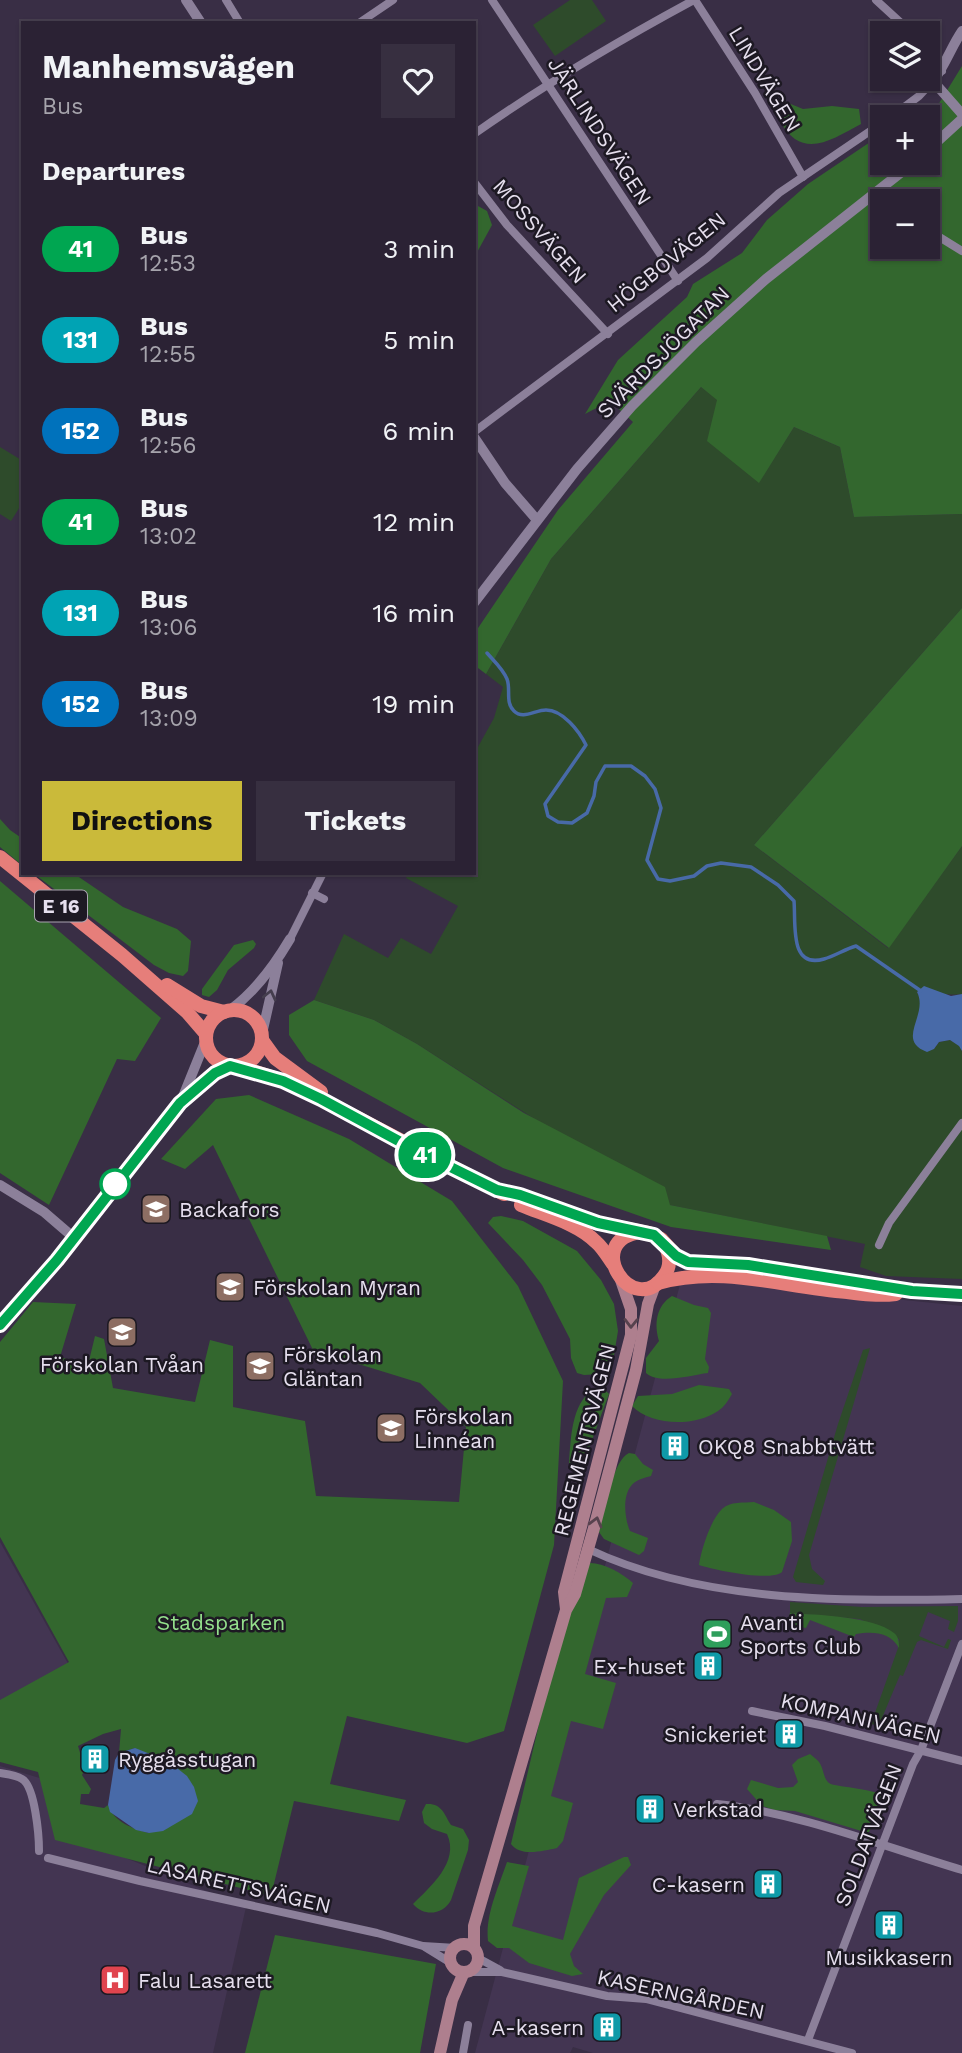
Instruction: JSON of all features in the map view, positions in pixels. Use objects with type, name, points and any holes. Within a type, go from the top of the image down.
[{"type":"highway","name":"E 16","points":[[0,857],[21,874]]},
{"type":"highway","name":"E 16","points":[[22,875],[122,955],[187,1012],[206,1038],[209,1052],[216,1060],[283,1081],[497,1190],[517,1203],[589,1236],[597,1242],[621,1280],[637,1288],[695,1276],[720,1275],[878,1295],[912,1291]]},
{"type":"highway","name":"E 16","points":[[122,955],[201,1006],[227,1011],[241,1010],[251,1015],[258,1023],[262,1037],[275,1058],[314,1087],[399,1141]]},
{"type":"highway","points":[[206,1038],[211,1021],[227,1011]]},
{"type":"highway","points":[[234,1066],[248,1062],[256,1055],[262,1037]]},
{"type":"highway","name":"E 16","points":[[497,1190],[520,1195],[598,1223],[654,1235],[676,1256],[688,1262],[748,1265],[912,1291],[962,1294]]},
{"type":"highway","points":[[613,1264],[614,1251],[621,1241],[629,1235],[642,1232]]},
{"type":"highway","points":[[656,1284],[667,1273],[669,1255],[666,1245]]},
{"type":"main road","name":"REGEMENTSVÄGEN","points":[[621,1280],[630,1302],[632,1320],[629,1369]]},
{"type":"main road","name":"REGEMENTSVÄGEN","points":[[476,1953],[474,1926],[566,1610],[564,1592],[583,1547],[629,1369],[656,1284]]},
{"type":"main road","name":"REGEMENTSVÄGEN","points":[[457,1947],[474,1926]]},
{"type":"main road","points":[[440,2053],[459,1968],[451,1954],[457,1947],[467,1945],[476,1953],[474,1969],[459,1968]]},
{"type":"street","points":[[186,0],[200,21]]},
{"type":"street","points":[[226,0],[239,21]]},
{"type":"street","points":[[362,21],[393,0]]},
{"type":"street","name":"JÄRLINDSVÄGEN","points":[[492,0],[678,281]]},
{"type":"street","points":[[476,133],[547,83],[695,0]]},
{"type":"street","name":"LINDVÄGEN","points":[[695,0],[755,93],[803,177]]},
{"type":"street","points":[[877,0],[899,21]]},
{"type":"street","points":[[942,71],[949,52],[962,31]]},
{"type":"street","points":[[940,64],[942,71]]},
{"type":"street","points":[[940,89],[962,116],[940,138]]},
{"type":"street","points":[[907,105],[924,91]]},
{"type":"street","name":"HÖGBOVÄGEN","points":[[476,431],[716,252],[763,205],[870,131]]},
{"type":"street","name":"SVÄRDSJÖGATAN","points":[[880,189],[898,175]]},
{"type":"street","name":"MOSSVÄGEN","points":[[476,185],[507,225],[608,334]]},
{"type":"street","name":"SVÄRDSJÖGATAN","points":[[476,600],[577,469],[632,406],[696,342],[766,279],[870,197]]},
{"type":"street","points":[[940,237],[962,251]]},
{"type":"street","points":[[476,440],[513,493],[537,520]]},
{"type":"street","points":[[227,1011],[248,996],[279,957],[322,875]]},
{"type":"street","points":[[312,893],[324,899]]},
{"type":"street","points":[[262,1037],[279,957]]},
{"type":"street","points":[[180,1103],[206,1038]]},
{"type":"street","points":[[0,1325],[57,1260],[180,1103],[215,1073],[234,1066]]},
{"type":"street","points":[[879,1245],[889,1223],[962,1123]]},
{"type":"street","points":[[0,1185],[51,1217],[73,1237]]},
{"type":"street","points":[[583,1547],[650,1573],[727,1589],[867,1601],[962,1599]]},
{"type":"street","name":"SOLDATVÄGEN","points":[[808,2040],[962,1643]]},
{"type":"street","name":"KOMPANIVÄGEN","points":[[752,1711],[962,1761]]},
{"type":"street","points":[[0,1773],[21,1778],[28,1783],[39,1834],[39,1851]]},
{"type":"street","points":[[717,1804],[742,1807],[834,1830],[962,1870]]},
{"type":"street","name":"LASARETTSVÄGEN","points":[[48,1858],[205,1896],[377,1933],[423,1946],[457,1947]]},
{"type":"street","name":"LASARETTSVÄGEN","points":[[423,1946],[459,1968]]},
{"type":"street","name":"KASERNGÅRDEN","points":[[476,1953],[502,1972]]},
{"type":"street","name":"KASERNGÅRDEN","points":[[459,1968],[502,1972],[607,1996],[646,1999],[852,2053]]},
{"type":"street","points":[[463,2053],[468,2025]]},
{"type":"shaded area","points":[[682,1277],[962,1306],[962,2053],[593,2053],[573,2047],[570,2053],[475,2053]]},
{"type":"shaded area","points":[[0,1542],[71,1669],[0,1708]]},
{"type":"shaded area","name":"Falu Lasarett","points":[[0,1766],[46,1780],[74,1837],[246,1907],[213,2053],[0,2053]]},
{"type":"green space","points":[[570,0],[592,0],[606,21],[555,56],[533,25]]},
{"type":"green space","points":[[962,66],[962,514],[854,517],[840,447],[794,427],[759,483],[707,441],[717,400],[701,387],[551,559],[486,674],[476,666],[476,631],[558,510],[633,422],[610,401],[585,414],[618,360],[687,297],[693,284],[742,253],[767,220],[808,184],[870,142],[870,175],[940,175],[938,105]]},
{"type":"green space","points":[[776,98],[803,109],[832,106],[859,109],[861,124],[828,141],[807,144],[798,141],[780,121],[771,104]]},
{"type":"green space","points":[[476,206],[487,211],[492,225],[476,254]]},
{"type":"green space","points":[[701,387],[718,400],[759,482],[794,427],[840,447],[854,517],[962,514],[962,608],[754,845],[888,948],[962,846],[962,994],[917,992],[920,1010],[915,1027],[934,1049],[939,1042],[950,1040],[960,1046],[962,1051],[962,1279],[886,1276],[860,1267],[865,1244],[670,1205],[417,1044],[374,1020],[314,1000],[344,934],[388,958],[401,938],[431,954],[458,906],[406,878],[408,875],[476,875],[476,750],[494,718],[503,687],[486,674],[551,559]]},
{"type":"green space","points":[[0,447],[21,460],[21,505],[11,521],[0,514]]},
{"type":"green space","points":[[962,608],[962,846],[889,948],[754,845]]},
{"type":"green space","points":[[0,819],[21,838],[21,864],[0,847]]},
{"type":"green space","points":[[36,875],[76,875],[123,907],[177,929],[191,941],[188,971],[183,976],[169,973],[154,965]]},
{"type":"green space","points":[[0,881],[161,1018],[135,1061],[117,1059],[49,1205],[0,1173]]},
{"type":"green space","points":[[253,940],[256,944],[254,948],[228,970],[217,990],[209,997],[202,995],[202,989],[234,945]]},
{"type":"green space","points":[[314,1000],[374,1020],[417,1044],[524,1113],[665,1187],[670,1205],[827,1236],[831,1250],[671,1227],[503,1168],[307,1061],[289,1035],[289,1015]]},
{"type":"green space","name":"Stadsparken","points":[[249,1095],[349,1139],[452,1201],[518,1286],[563,1381],[554,1545],[504,1731],[467,1743],[347,1716],[330,1784],[406,1800],[399,1821],[294,1801],[271,1896],[55,1840],[38,1772],[0,1762],[0,1700],[69,1662],[0,1537],[0,1342],[33,1302],[76,1304],[60,1357],[88,1365],[95,1336],[104,1339],[113,1388],[195,1402],[210,1340],[233,1346],[233,1407],[305,1421],[316,1496],[459,1502],[466,1427],[420,1383],[313,1350],[213,1145],[185,1169],[161,1159],[216,1099]],"holes":[[[121,1729],[119,1753],[135,1748],[149,1833],[119,1820],[108,1805],[104,1808],[80,1804],[81,1794],[89,1794],[91,1789],[82,1775],[85,1769],[78,1746]]]},
{"type":"green space","points":[[493,1217],[523,1221],[577,1251],[601,1280],[614,1304],[618,1331],[614,1355],[601,1374],[577,1373],[571,1358],[570,1339],[542,1285],[488,1223]]},
{"type":"green space","points":[[672,1296],[708,1308],[711,1313],[705,1359],[709,1367],[708,1373],[667,1379],[652,1377],[646,1373],[646,1358],[659,1341],[657,1322],[660,1310]]},
{"type":"green space","points":[[870,1348],[809,1555],[812,1569],[825,1581],[823,1585],[796,1582],[793,1577],[838,1424],[863,1350]]},
{"type":"green space","points":[[699,1385],[729,1389],[732,1394],[718,1411],[686,1422],[661,1421],[640,1413],[632,1406],[638,1396],[672,1394]]},
{"type":"green space","points":[[593,1389],[605,1390],[609,1394],[589,1448],[578,1469],[573,1470],[569,1463],[570,1443],[576,1413]]},
{"type":"green space","points":[[629,1453],[635,1454],[643,1464],[653,1470],[651,1476],[633,1484],[625,1502],[630,1531],[648,1538],[644,1551],[639,1555],[604,1539],[599,1532],[613,1477],[623,1458]]},
{"type":"green space","points":[[754,1502],[774,1510],[791,1522],[792,1541],[782,1572],[766,1576],[699,1565],[707,1535],[722,1509],[733,1504]]},
{"type":"green space","points":[[590,1563],[613,1569],[633,1583],[627,1597],[606,1598],[585,1674],[616,1683],[603,1729],[571,1721],[551,1796],[573,1803],[563,1841],[557,1848],[520,1851],[511,1844],[547,1690],[575,1584]]},
{"type":"green space","points":[[790,1602],[862,1607],[958,1606],[958,1621],[954,1632],[948,1629],[950,1621],[928,1612],[919,1636],[944,1647],[948,1639],[951,1640],[948,1649],[921,1640],[917,1642],[882,1718],[914,1731],[913,1734],[871,1724],[899,1639],[860,1619],[790,1613]]},
{"type":"green space","points":[[790,1613],[844,1617],[873,1623],[894,1633],[898,1638],[899,1648],[891,1639],[880,1634],[862,1633],[854,1637],[810,1620],[806,1628],[790,1625],[787,1622]]},
{"type":"green space","points":[[810,1754],[819,1762],[829,1783],[885,1796],[875,1823],[868,1833],[795,1811],[762,1806],[747,1789],[751,1780],[778,1788],[793,1787],[798,1782],[792,1765]]},
{"type":"green space","points":[[426,1804],[439,1807],[451,1825],[463,1829],[469,1840],[451,1900],[443,1909],[433,1912],[422,1911],[413,1904],[441,1873],[450,1854],[450,1844],[447,1834],[424,1823],[422,1812]]},
{"type":"green space","points":[[628,1857],[631,1865],[604,1895],[570,1954],[574,1966],[583,1974],[572,1976],[529,1963],[509,1948],[497,1948],[488,1941],[491,1911],[507,1862],[529,1866],[512,1926],[563,1940],[579,1878]]},
{"type":"green space","points":[[275,1935],[436,1964],[420,2053],[245,2053]]},
{"type":"water","points":[[924,986],[951,996],[962,994],[962,1051],[950,1040],[939,1042],[934,1049],[927,1052],[914,1041],[920,1001],[917,992]]},
{"type":"water","points":[[135,1748],[168,1761],[187,1776],[194,1787],[198,1801],[192,1814],[163,1831],[149,1833],[136,1830],[110,1812],[108,1805],[115,1760],[119,1753]]},
{"type":"waterway","points":[[487,653],[507,679],[510,704],[514,711],[521,715],[552,711],[564,717],[586,745],[545,804],[548,816],[558,822],[572,823],[587,813],[596,782],[605,766],[631,766],[645,776],[655,789],[661,808],[647,860],[658,879],[670,881],[694,876],[707,866],[721,863],[751,867],[778,885],[794,901],[795,932],[800,951],[805,957],[813,960],[824,959],[856,946],[921,991]]},
{"type":"bus line","name":"41","points":[[0,1325],[57,1260],[180,1103],[215,1073],[230,1066],[283,1081],[497,1190],[520,1195],[598,1223],[654,1235],[676,1256],[688,1262],[748,1265],[912,1291],[962,1294]]},
{"type":"place","name":"Backafors","points":[[156,1209]]},
{"type":"place","name":"Förskolan Myran","points":[[230,1287]]},
{"type":"place","name":"Förskolan Tvåan","points":[[122,1332]]},
{"type":"place","name":"Förskolan Gläntan","points":[[260,1366]]},
{"type":"place","name":"Förskolan Linnéan","points":[[391,1428]]},
{"type":"place","name":"OKQ8 Snabbtvätt","points":[[675,1446]]},
{"type":"place","name":"Avanti Sports Club","points":[[717,1634]]},
{"type":"place","name":"Ex-huset","points":[[708,1666]]},
{"type":"place","name":"Snickeriet","points":[[789,1734]]},
{"type":"place","name":"Ryggåsstugan","points":[[95,1759]]},
{"type":"place","name":"Verkstad","points":[[650,1809]]},
{"type":"place","name":"C-kasern","points":[[768,1884]]},
{"type":"place","name":"Musikkasern","points":[[889,1925]]},
{"type":"place","name":"Falu Lasarett","points":[[115,1980]]},
{"type":"place","name":"A-kasern","points":[[607,2027]]}]
